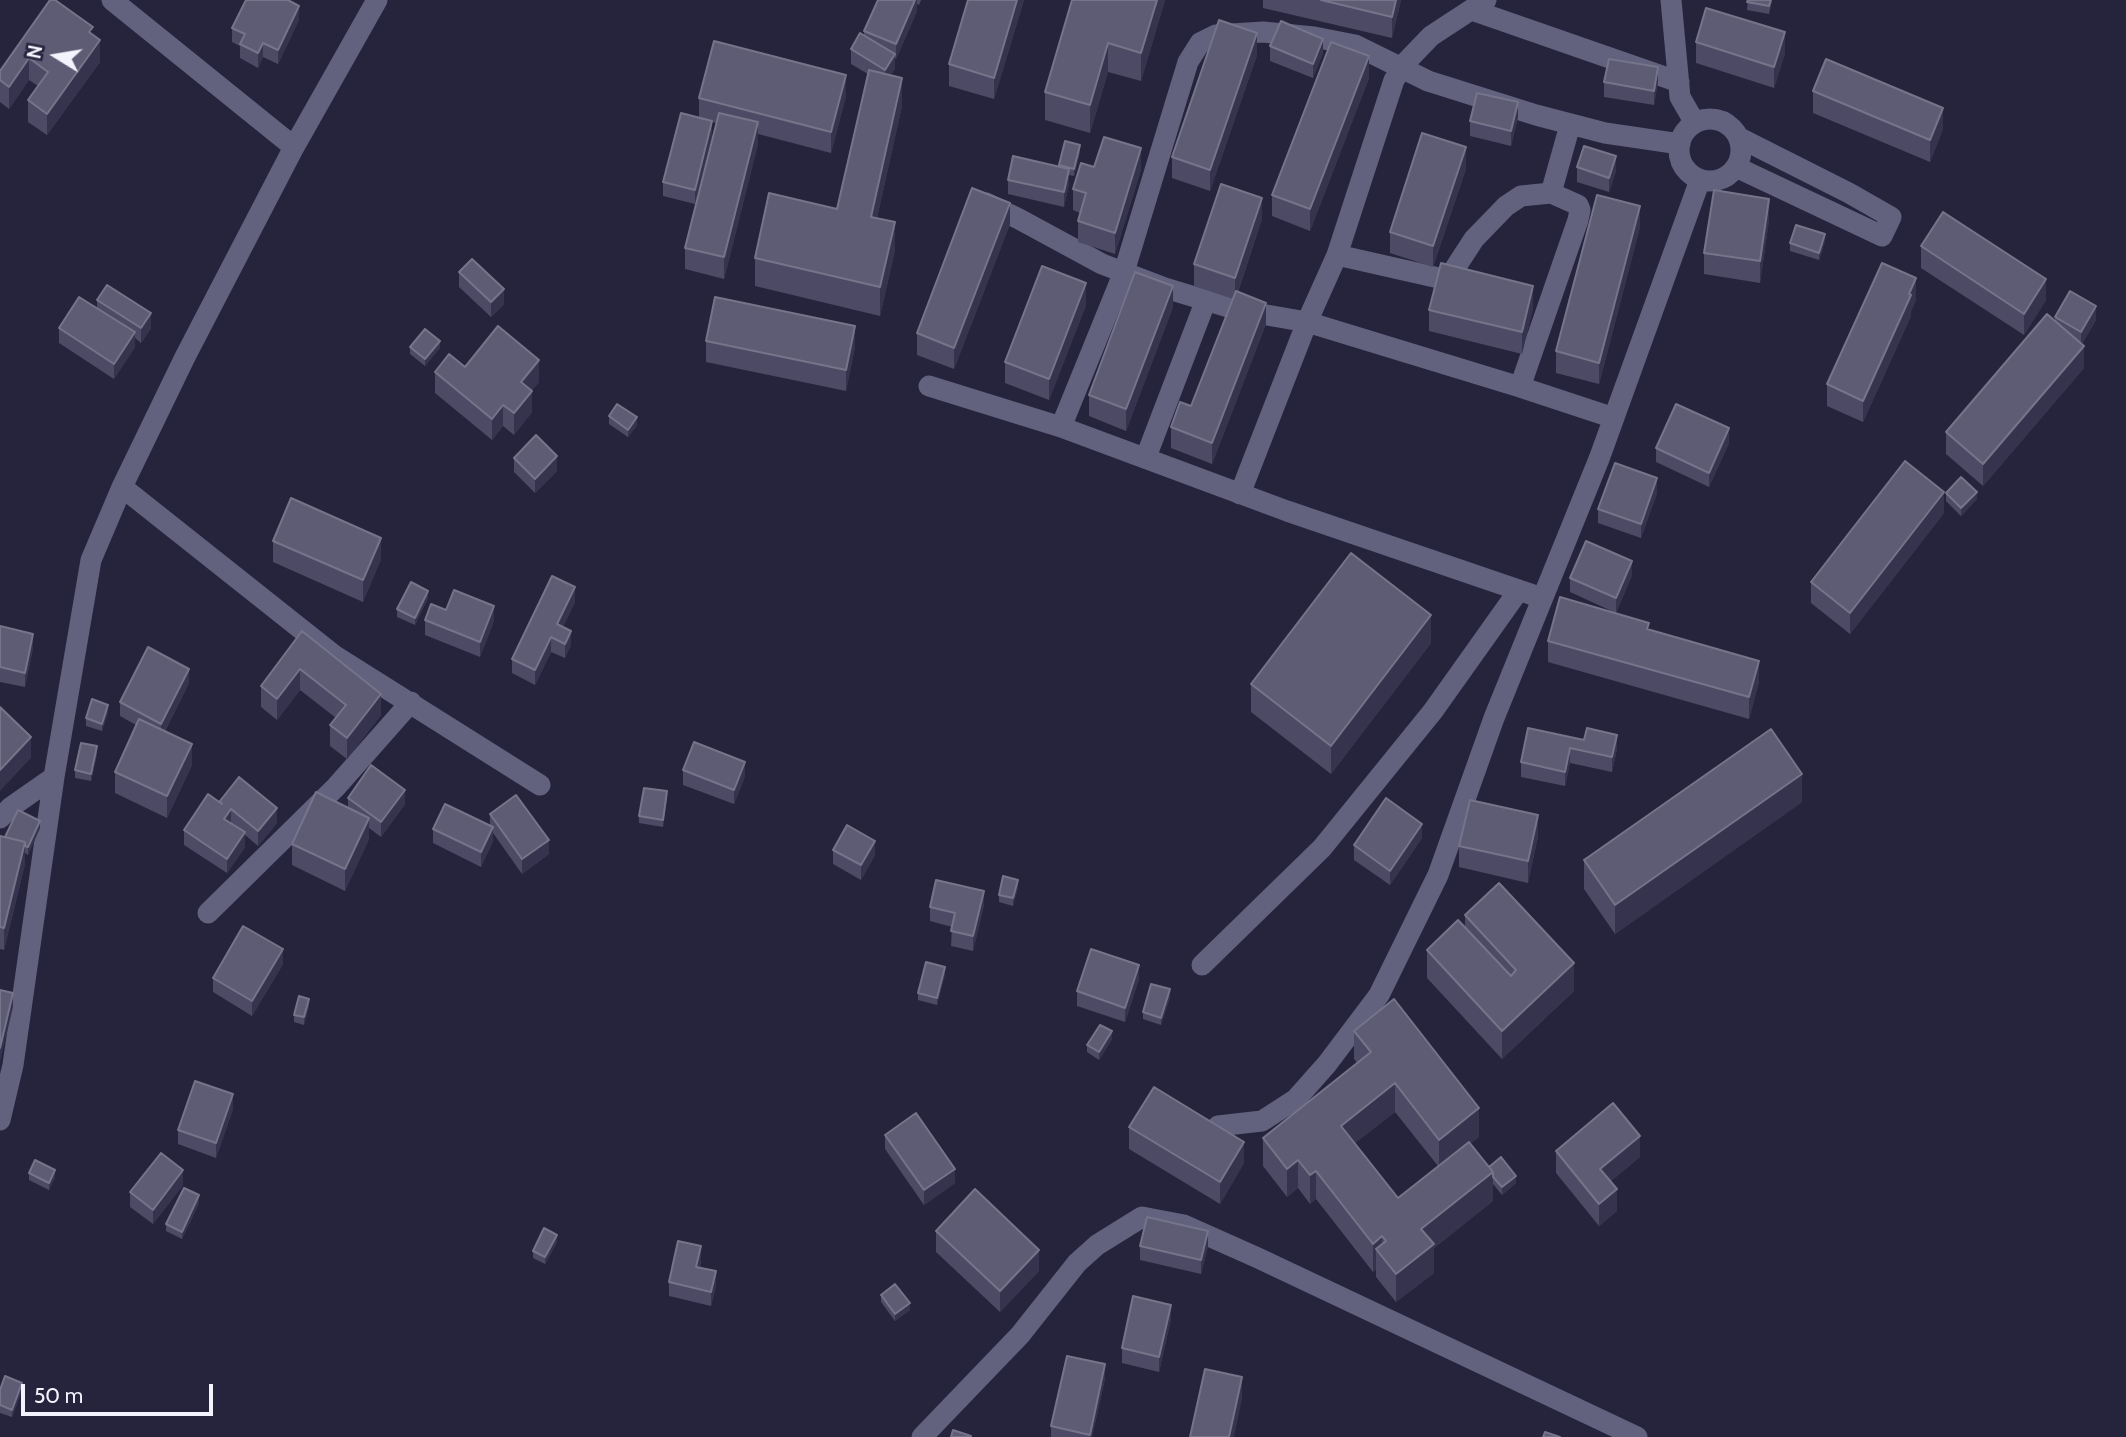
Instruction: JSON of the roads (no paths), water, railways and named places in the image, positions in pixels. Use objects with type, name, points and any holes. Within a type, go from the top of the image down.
[{"type":"street","points":[[112,0],[295,147]]},
{"type":"street","points":[[0,1120],[13,1065],[54,777],[91,560],[122,487],[185,357],[295,147],[377,0]]},
{"type":"street","points":[[1671,0],[1681,96],[1695,123]]},
{"type":"street","points":[[1240,494],[1307,322],[1337,255],[1394,80],[1432,36],[1479,5],[1679,82]]},
{"type":"street","points":[[1061,428],[1124,272],[1188,62],[1200,43],[1216,35],[1263,32],[1314,37],[1355,46],[1428,81],[1570,125],[1605,134],[1680,144]]},
{"type":"street","points":[[1736,167],[1886,226],[1849,193],[1738,137],[1724,122],[1705,119],[1687,130],[1680,144],[1680,158],[1684,167],[1700,180],[1720,179],[1736,167],[1740,157],[1738,137]]},
{"type":"street","points":[[1551,193],[1570,125]]},
{"type":"street","points":[[1218,1126],[1262,1121],[1296,1099],[1327,1064],[1379,995],[1438,875],[1494,718],[1614,418],[1700,180]]},
{"type":"street","points":[[1448,279],[1474,239],[1506,206],[1521,196],[1551,193],[1578,205],[1580,211],[1520,387]]},
{"type":"street","points":[[985,203],[1102,264],[1124,272],[1238,310],[1307,322],[1614,418]]},
{"type":"street","points":[[1337,255],[1485,289]]},
{"type":"street","points":[[1523,298],[1548,304]]},
{"type":"street","points":[[1146,457],[1206,300]]},
{"type":"street","points":[[929,386],[1146,457],[1240,494],[1542,598]]},
{"type":"street","points":[[122,487],[335,656],[540,785]]},
{"type":"street","points":[[1202,965],[1322,848],[1433,712],[1519,590]]},
{"type":"street","points":[[208,913],[336,786],[411,702]]},
{"type":"street","points":[[0,818],[10,807],[54,777]]},
{"type":"street","points":[[922,1437],[1020,1335],[1077,1263],[1097,1245],[1142,1217],[1184,1225],[1637,1437]]}]
